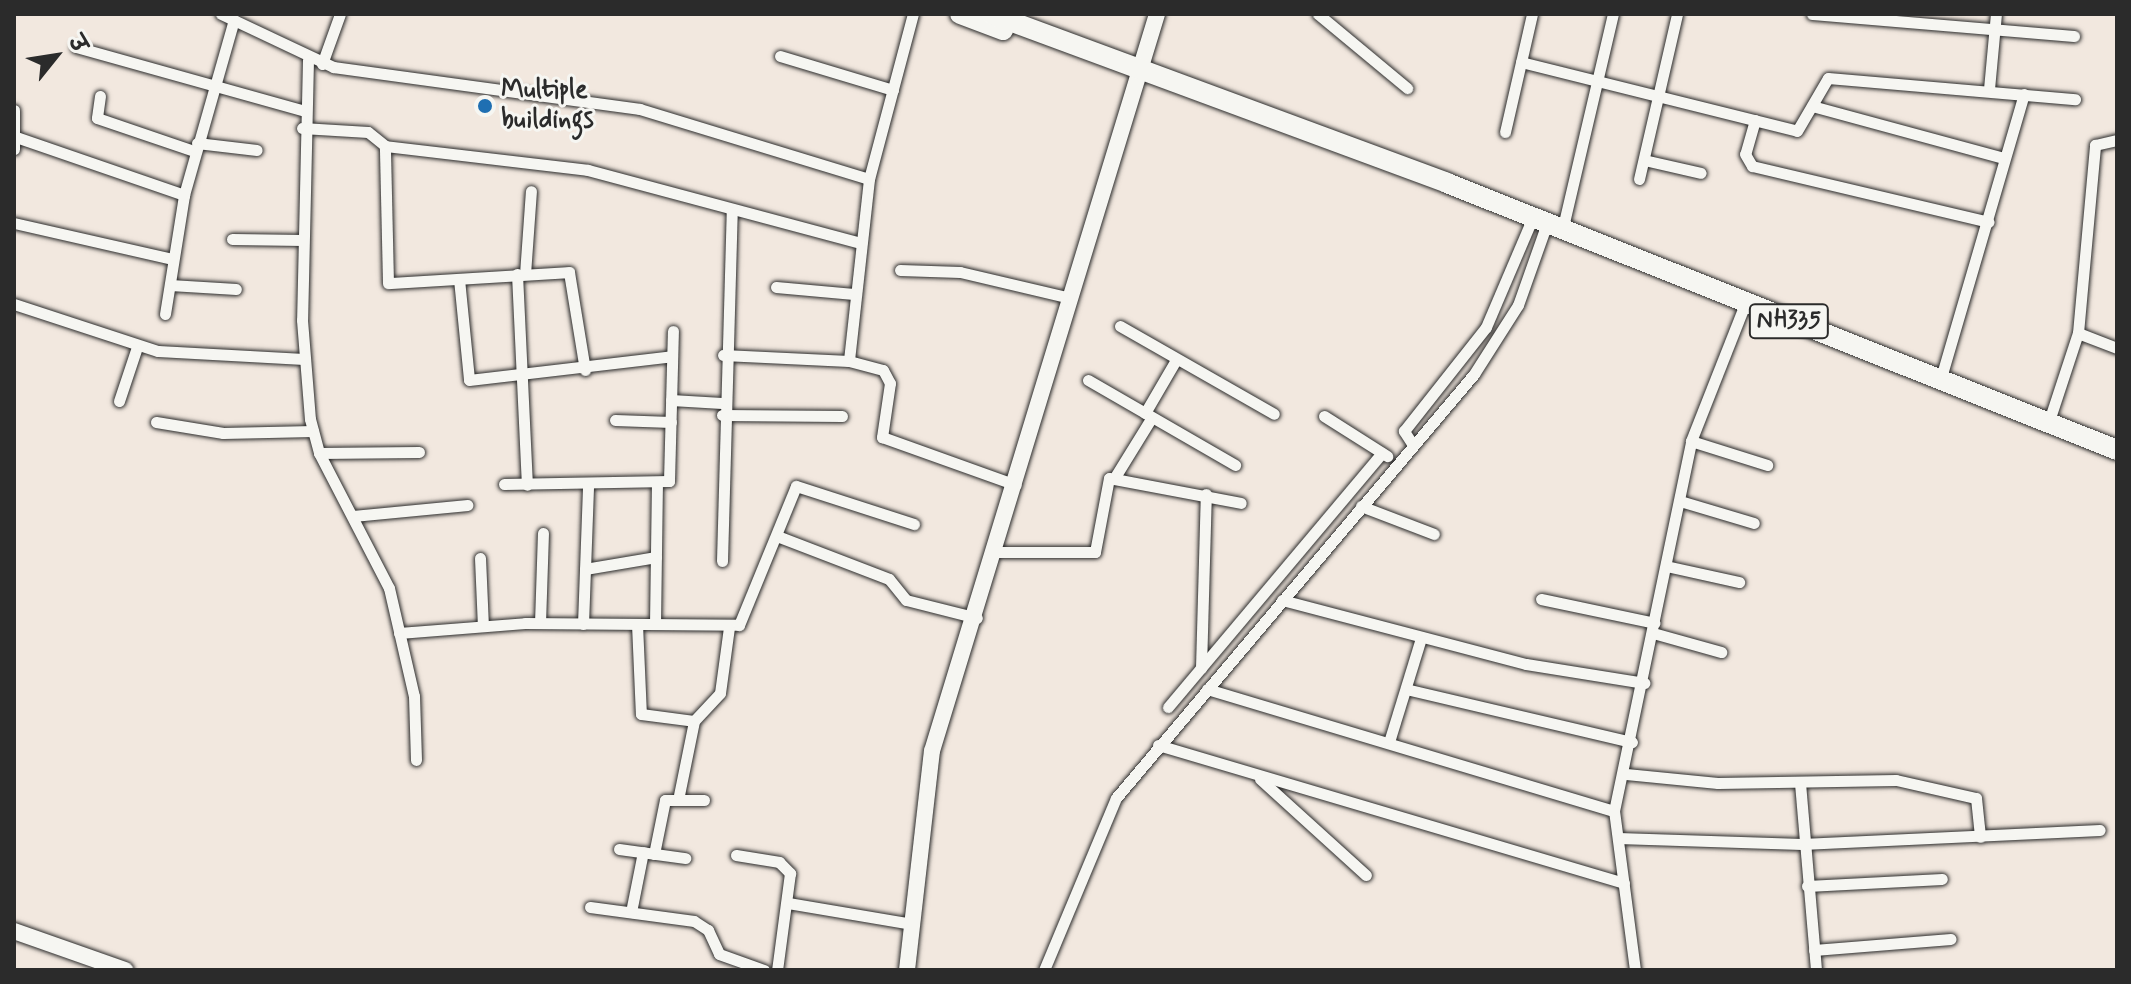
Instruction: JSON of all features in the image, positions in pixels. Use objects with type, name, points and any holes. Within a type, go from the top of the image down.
[{"type":"highway","name":"NH335","points":[[960,14],[1138,74],[1462,192],[2117,450]]},
{"type":"highway","name":"NH335","points":[[991,14],[1138,74]]},
{"type":"street","points":[[221,14],[243,20],[308,60],[322,64],[640,109],[869,179]]},
{"type":"street","points":[[322,64],[340,14]]},
{"type":"street","points":[[849,361],[869,179],[913,14]]},
{"type":"street","points":[[907,970],[932,751],[977,618],[1157,14]]},
{"type":"street","points":[[1318,14],[1407,88]]},
{"type":"street","points":[[1505,132],[1532,14]]},
{"type":"street","points":[[1044,970],[1103,823],[1158,745],[1499,341],[1546,226],[1596,81],[1613,14]]},
{"type":"street","points":[[1639,179],[1677,14]]},
{"type":"street","points":[[1812,14],[2074,36]]},
{"type":"street","points":[[1989,89],[1996,14]]},
{"type":"street","points":[[165,314],[184,195],[212,84],[243,20]]},
{"type":"street","points":[[76,47],[302,110]]},
{"type":"street","points":[[780,56],[893,90]]},
{"type":"street","points":[[308,60],[302,110],[304,359],[313,431],[319,453],[389,588],[417,717],[416,760]]},
{"type":"street","points":[[1521,62],[1659,93],[1797,131],[1828,78],[1989,89],[2075,99]]},
{"type":"street","points":[[1939,381],[2024,94]]},
{"type":"street","points":[[100,96],[97,118],[196,147],[257,150]]},
{"type":"street","points":[[1812,106],[2004,158]]},
{"type":"street","points":[[14,110],[15,143],[184,195]]},
{"type":"street","points":[[1755,120],[1745,154],[1752,166],[1988,222]]},
{"type":"street","points":[[302,128],[368,132],[385,146],[575,167],[732,212],[860,243]]},
{"type":"street","points":[[2048,424],[2078,333],[2093,155],[2099,141],[2117,140]]},
{"type":"street","points":[[385,146],[388,283],[521,274],[573,276],[585,370]]},
{"type":"street","points":[[1644,160],[1701,173]]},
{"type":"street","points":[[527,485],[521,274],[531,191]]},
{"type":"street","points":[[722,561],[723,355],[732,212]]},
{"type":"street","points":[[14,223],[173,259]]},
{"type":"street","points":[[1413,445],[1404,431],[1486,327],[1546,226]]},
{"type":"street","points":[[232,239],[303,240]]},
{"type":"street","points":[[900,270],[960,272],[1071,298]]},
{"type":"street","points":[[459,279],[466,378],[585,370],[672,356]]},
{"type":"street","points":[[170,285],[236,289]]},
{"type":"street","points":[[776,287],[854,294]]},
{"type":"street","points":[[14,304],[137,347],[304,359]]},
{"type":"street","points":[[1635,970],[1614,811],[1626,774],[1691,441],[1745,304]]},
{"type":"street","points":[[1120,326],[1274,414]]},
{"type":"street","points":[[504,484],[588,485],[669,481],[673,331]]},
{"type":"street","points":[[2078,333],[2117,348]]},
{"type":"street","points":[[119,401],[137,347]]},
{"type":"street","points":[[723,355],[849,361],[890,377],[882,437],[1016,485]]},
{"type":"street","points":[[997,552],[1095,552],[1105,483],[1115,477],[1176,360]]},
{"type":"street","points":[[1088,380],[1235,465]]},
{"type":"street","points":[[671,400],[722,409],[842,416]]},
{"type":"street","points":[[1324,416],[1397,463]]},
{"type":"street","points":[[615,420],[671,422]]},
{"type":"street","points":[[156,422],[223,433],[313,431]]},
{"type":"street","points":[[1691,441],[1767,465]]},
{"type":"street","points":[[319,453],[419,452]]},
{"type":"street","points":[[1168,707],[1382,453]]},
{"type":"street","points":[[1115,477],[1241,503]]},
{"type":"street","points":[[655,624],[657,482]]},
{"type":"street","points":[[583,624],[588,485]]},
{"type":"street","points":[[399,633],[540,623],[729,627],[746,618],[794,490],[803,485],[914,524]]},
{"type":"street","points":[[1201,668],[1206,494]]},
{"type":"street","points":[[1680,501],[1754,523]]},
{"type":"street","points":[[353,516],[467,505]]},
{"type":"street","points":[[1361,506],[1434,534]]},
{"type":"street","points":[[540,623],[543,533]]},
{"type":"street","points":[[777,536],[889,579],[906,600],[977,618]]},
{"type":"street","points":[[585,569],[656,557]]},
{"type":"street","points":[[480,558],[483,626]]},
{"type":"street","points":[[1666,566],[1739,582]]},
{"type":"street","points":[[1541,599],[1654,628],[1721,652]]},
{"type":"street","points":[[1282,600],[1421,638],[1644,683]]},
{"type":"street","points":[[637,624],[641,714],[694,721]]},
{"type":"street","points":[[679,795],[694,721],[720,693],[729,627]]},
{"type":"street","points":[[1389,742],[1410,690],[1421,638]]},
{"type":"street","points":[[1207,689],[1614,811]]},
{"type":"street","points":[[1410,690],[1632,742]]},
{"type":"street","points":[[1158,745],[1624,883]]},
{"type":"street","points":[[1626,774],[1800,783],[1896,780],[1976,798],[1980,837]]},
{"type":"street","points":[[1257,776],[1366,875]]},
{"type":"street","points":[[1800,783],[1802,844],[1816,970]]},
{"type":"street","points":[[631,912],[665,800],[679,795],[704,800]]},
{"type":"street","points":[[1618,838],[1802,844],[2100,830]]},
{"type":"street","points":[[619,849],[685,858]]},
{"type":"street","points":[[736,855],[786,866],[788,903],[777,970]]},
{"type":"street","points":[[1807,886],[1942,879]]},
{"type":"street","points":[[788,903],[912,924]]},
{"type":"street","points":[[590,907],[702,924],[719,954],[764,970]]},
{"type":"street","points":[[14,931],[125,970]]},
{"type":"street","points":[[1814,950],[1951,939]]},
{"type":"place","name":"Multiple buildings","points":[[485,106]]}]
